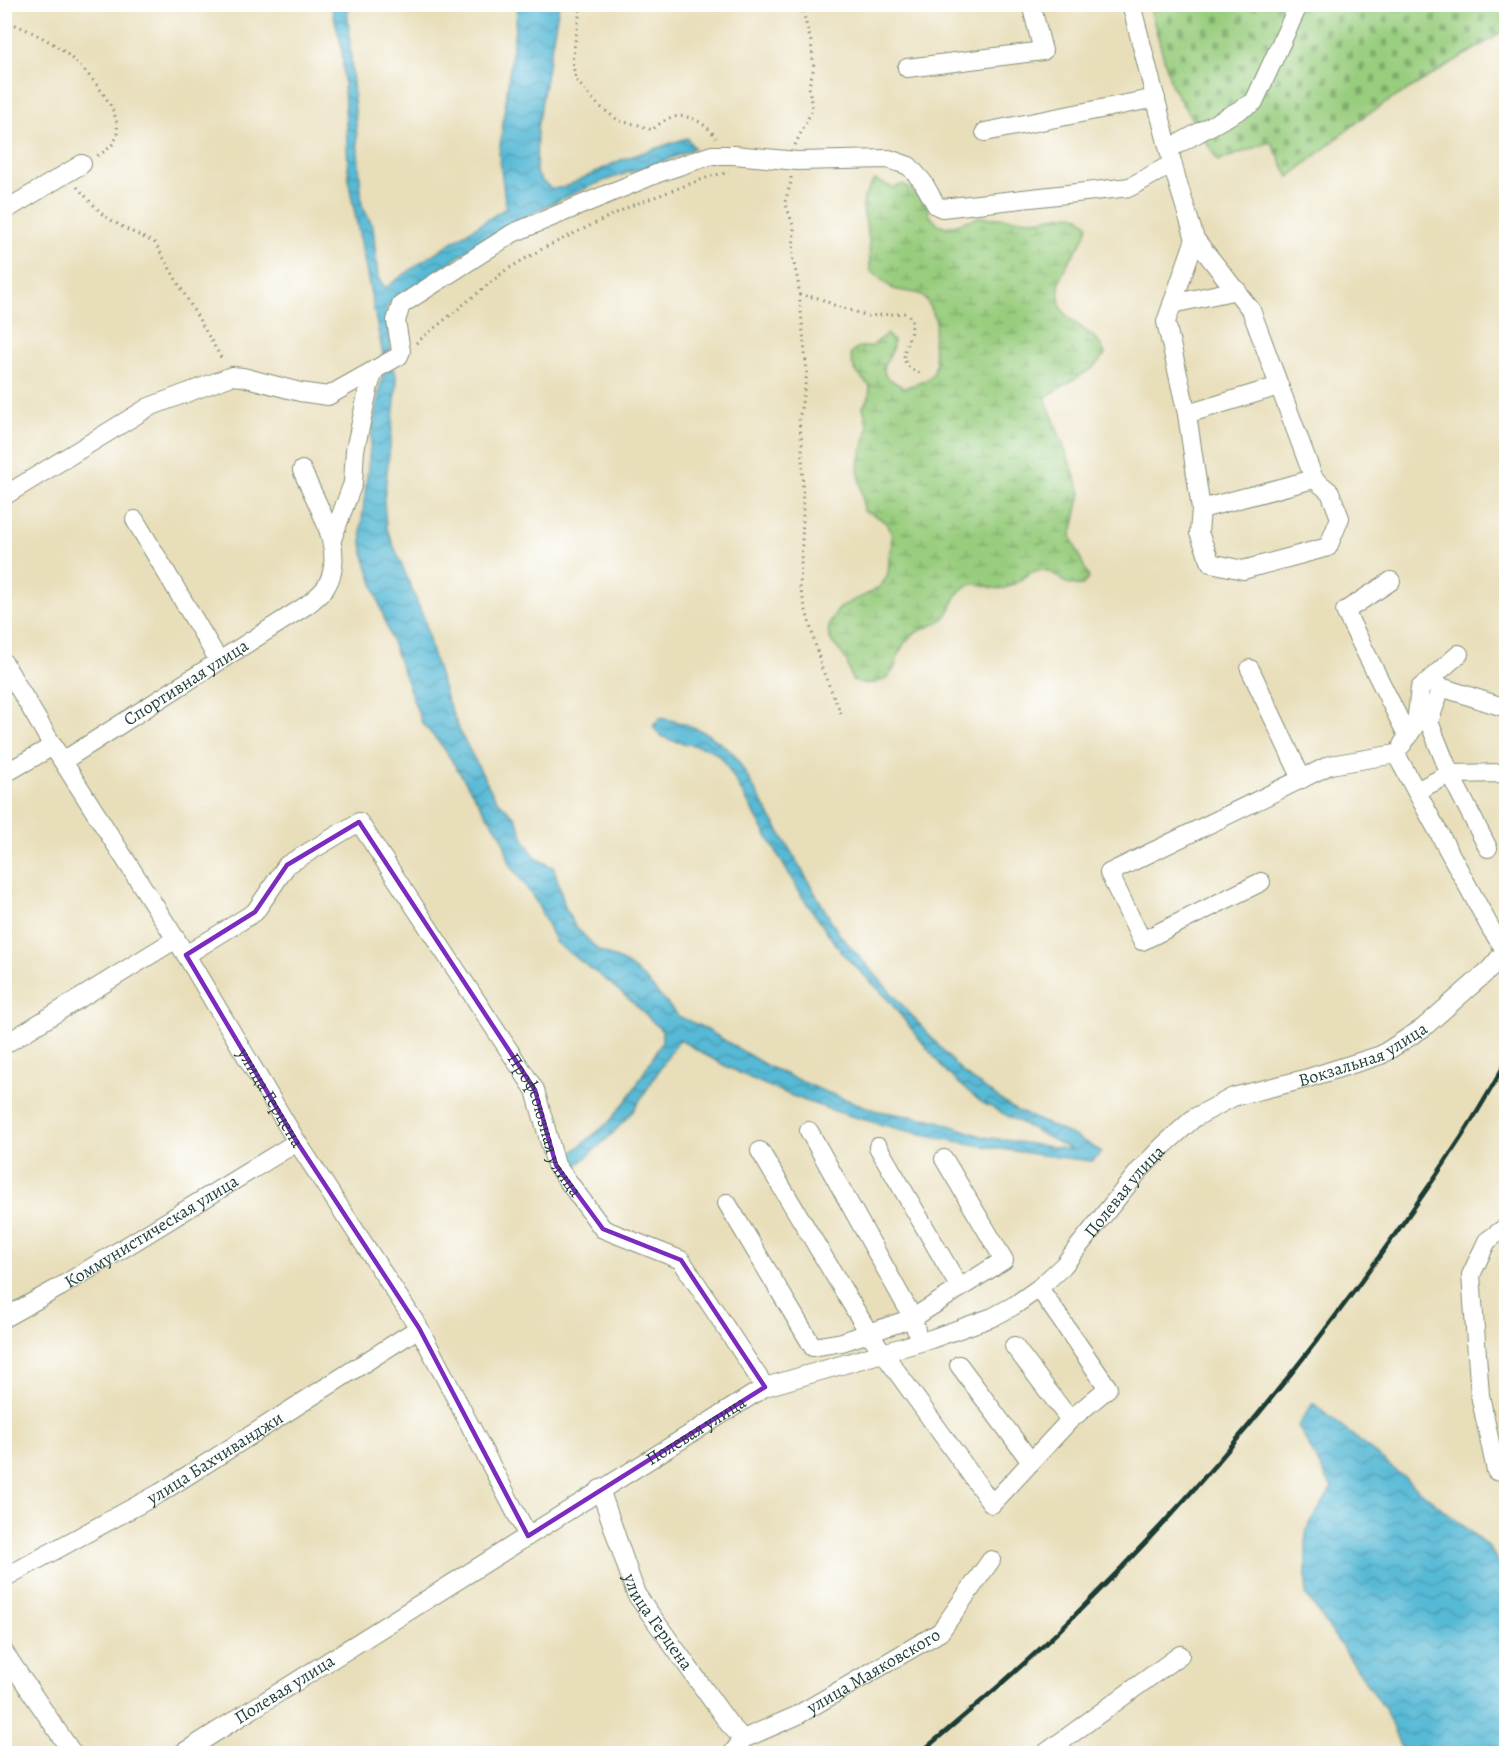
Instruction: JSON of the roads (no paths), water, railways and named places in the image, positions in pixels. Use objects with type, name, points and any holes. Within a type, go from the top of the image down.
[{"type":"street","points":[[907,68],[1043,51],[1031,4]]},
{"type":"street","points":[[1131,4],[1195,239],[1251,310],[1314,479],[1330,492],[1340,518],[1328,547],[1243,570],[1212,563],[1199,532],[1201,509],[1187,414],[1166,322],[1195,239]]},
{"type":"street","points":[[4,496],[149,407],[232,376],[243,376],[300,392],[328,396],[399,356],[401,351],[396,321],[401,305],[513,233],[661,172],[712,155],[789,160],[889,159],[909,166],[923,182],[936,205],[942,208],[1130,187],[1254,102],[1299,4]]},
{"type":"street","points":[[985,132],[1156,98]]},
{"type":"street","points":[[4,211],[82,164]]},
{"type":"street","points":[[1172,304],[1237,290]]},
{"type":"street","points":[[332,539],[352,483],[355,450],[375,369]]},
{"type":"street","points":[[1187,414],[1279,386]]},
{"type":"street","points":[[302,470],[332,539]]},
{"type":"street","points":[[1201,509],[1314,479]]},
{"type":"street","points":[[135,520],[219,661]]},
{"type":"street","name":"Спортивная улица","points":[[63,761],[308,605],[327,586],[335,561],[332,539]]},
{"type":"street","points":[[1391,581],[1345,611],[1408,737]]},
{"type":"street","points":[[1261,882],[1142,942],[1109,873],[1330,765],[1396,754],[1416,724],[1420,688],[1459,654]]},
{"type":"street","name":"улица Герцена","points":[[4,663],[53,746],[181,947],[297,1142],[419,1328],[528,1536]]},
{"type":"street","points":[[1250,669],[1302,779]]},
{"type":"street","points":[[1488,848],[1450,774],[1429,722],[1441,687],[1506,708]]},
{"type":"street","points":[[4,774],[53,746]]},
{"type":"street","points":[[1396,754],[1491,929],[1506,950]]},
{"type":"street","points":[[1416,791],[1450,774],[1506,773]]},
{"type":"street","name":"Профсоюзная улица","points":[[181,947],[255,912],[286,865],[359,822],[535,1090],[556,1166],[603,1229],[681,1260],[765,1387]]},
{"type":"street","points":[[4,1045],[181,947]]},
{"type":"street","name":"Вокзальная улица","points":[[1194,1118],[1233,1097],[1305,1079],[1382,1054],[1423,1028],[1490,969],[1506,950]]},
{"type":"street","name":"Полевая улица","points":[[181,1754],[765,1387],[920,1342],[993,1317],[1040,1288],[1076,1251],[1138,1172],[1194,1118]]},
{"type":"street","points":[[809,1131],[913,1318],[920,1342]]},
{"type":"street","name":"Коммунистическая улица","points":[[4,1318],[60,1287],[297,1142]]},
{"type":"street","points":[[878,1147],[960,1288]]},
{"type":"street","points":[[760,1151],[869,1333],[992,1504],[1070,1420],[1108,1388],[1040,1288]]},
{"type":"street","points":[[727,1203],[813,1347],[842,1342],[913,1318],[1004,1260],[944,1159]]},
{"type":"street","points":[[1496,1472],[1480,1395],[1471,1275],[1487,1241],[1506,1227]]},
{"type":"street","name":"улица Бахчиванджи","points":[[4,1578],[160,1493],[419,1328]]},
{"type":"street","points":[[1014,1346],[1070,1420]]},
{"type":"street","points":[[960,1365],[1031,1461]]},
{"type":"street","name":"улица Герцена","points":[[600,1489],[636,1594],[729,1724],[738,1746]]},
{"type":"street","name":"улица Маяковского","points":[[738,1746],[873,1673],[940,1632],[991,1560]]},
{"type":"street","points":[[4,1652],[73,1754]]},
{"type":"street","points":[[1044,1754],[1180,1655]]},
{"type":"water","points":[[331,5],[347,5],[362,205],[373,227],[378,277],[385,288],[430,256],[506,208],[499,154],[518,5],[559,5],[537,128],[536,173],[542,181],[552,189],[565,187],[621,160],[687,138],[694,148],[564,198],[510,225],[435,272],[386,307],[391,350],[383,355],[349,184],[342,48]]},
{"type":"water","points":[[390,368],[395,370],[397,383],[384,500],[386,527],[425,621],[446,697],[461,734],[495,798],[516,818],[526,843],[536,858],[554,868],[565,907],[575,926],[598,950],[625,963],[645,979],[678,1016],[704,1028],[767,1066],[823,1091],[878,1111],[935,1120],[984,1137],[1072,1150],[981,1102],[947,1073],[885,996],[842,953],[801,895],[724,761],[713,751],[671,741],[658,733],[653,726],[660,718],[700,730],[734,754],[839,934],[963,1073],[1015,1110],[1076,1137],[1102,1152],[1092,1161],[985,1147],[878,1124],[775,1089],[726,1066],[679,1039],[633,1111],[577,1166],[567,1164],[565,1159],[610,1121],[630,1096],[662,1042],[662,1031],[606,980],[556,943],[536,901],[510,864],[502,836],[443,747],[422,723],[389,634],[363,552],[361,529],[372,431],[382,377]]},
{"type":"water","points":[[1313,1403],[1489,1547],[1506,1575],[1506,1753],[1403,1753],[1385,1709],[1306,1595],[1306,1530],[1332,1488],[1298,1426]]},
{"type":"railway","points":[[919,1754],[1055,1635],[1194,1490],[1306,1355],[1393,1237],[1460,1139],[1506,1062]]}]
